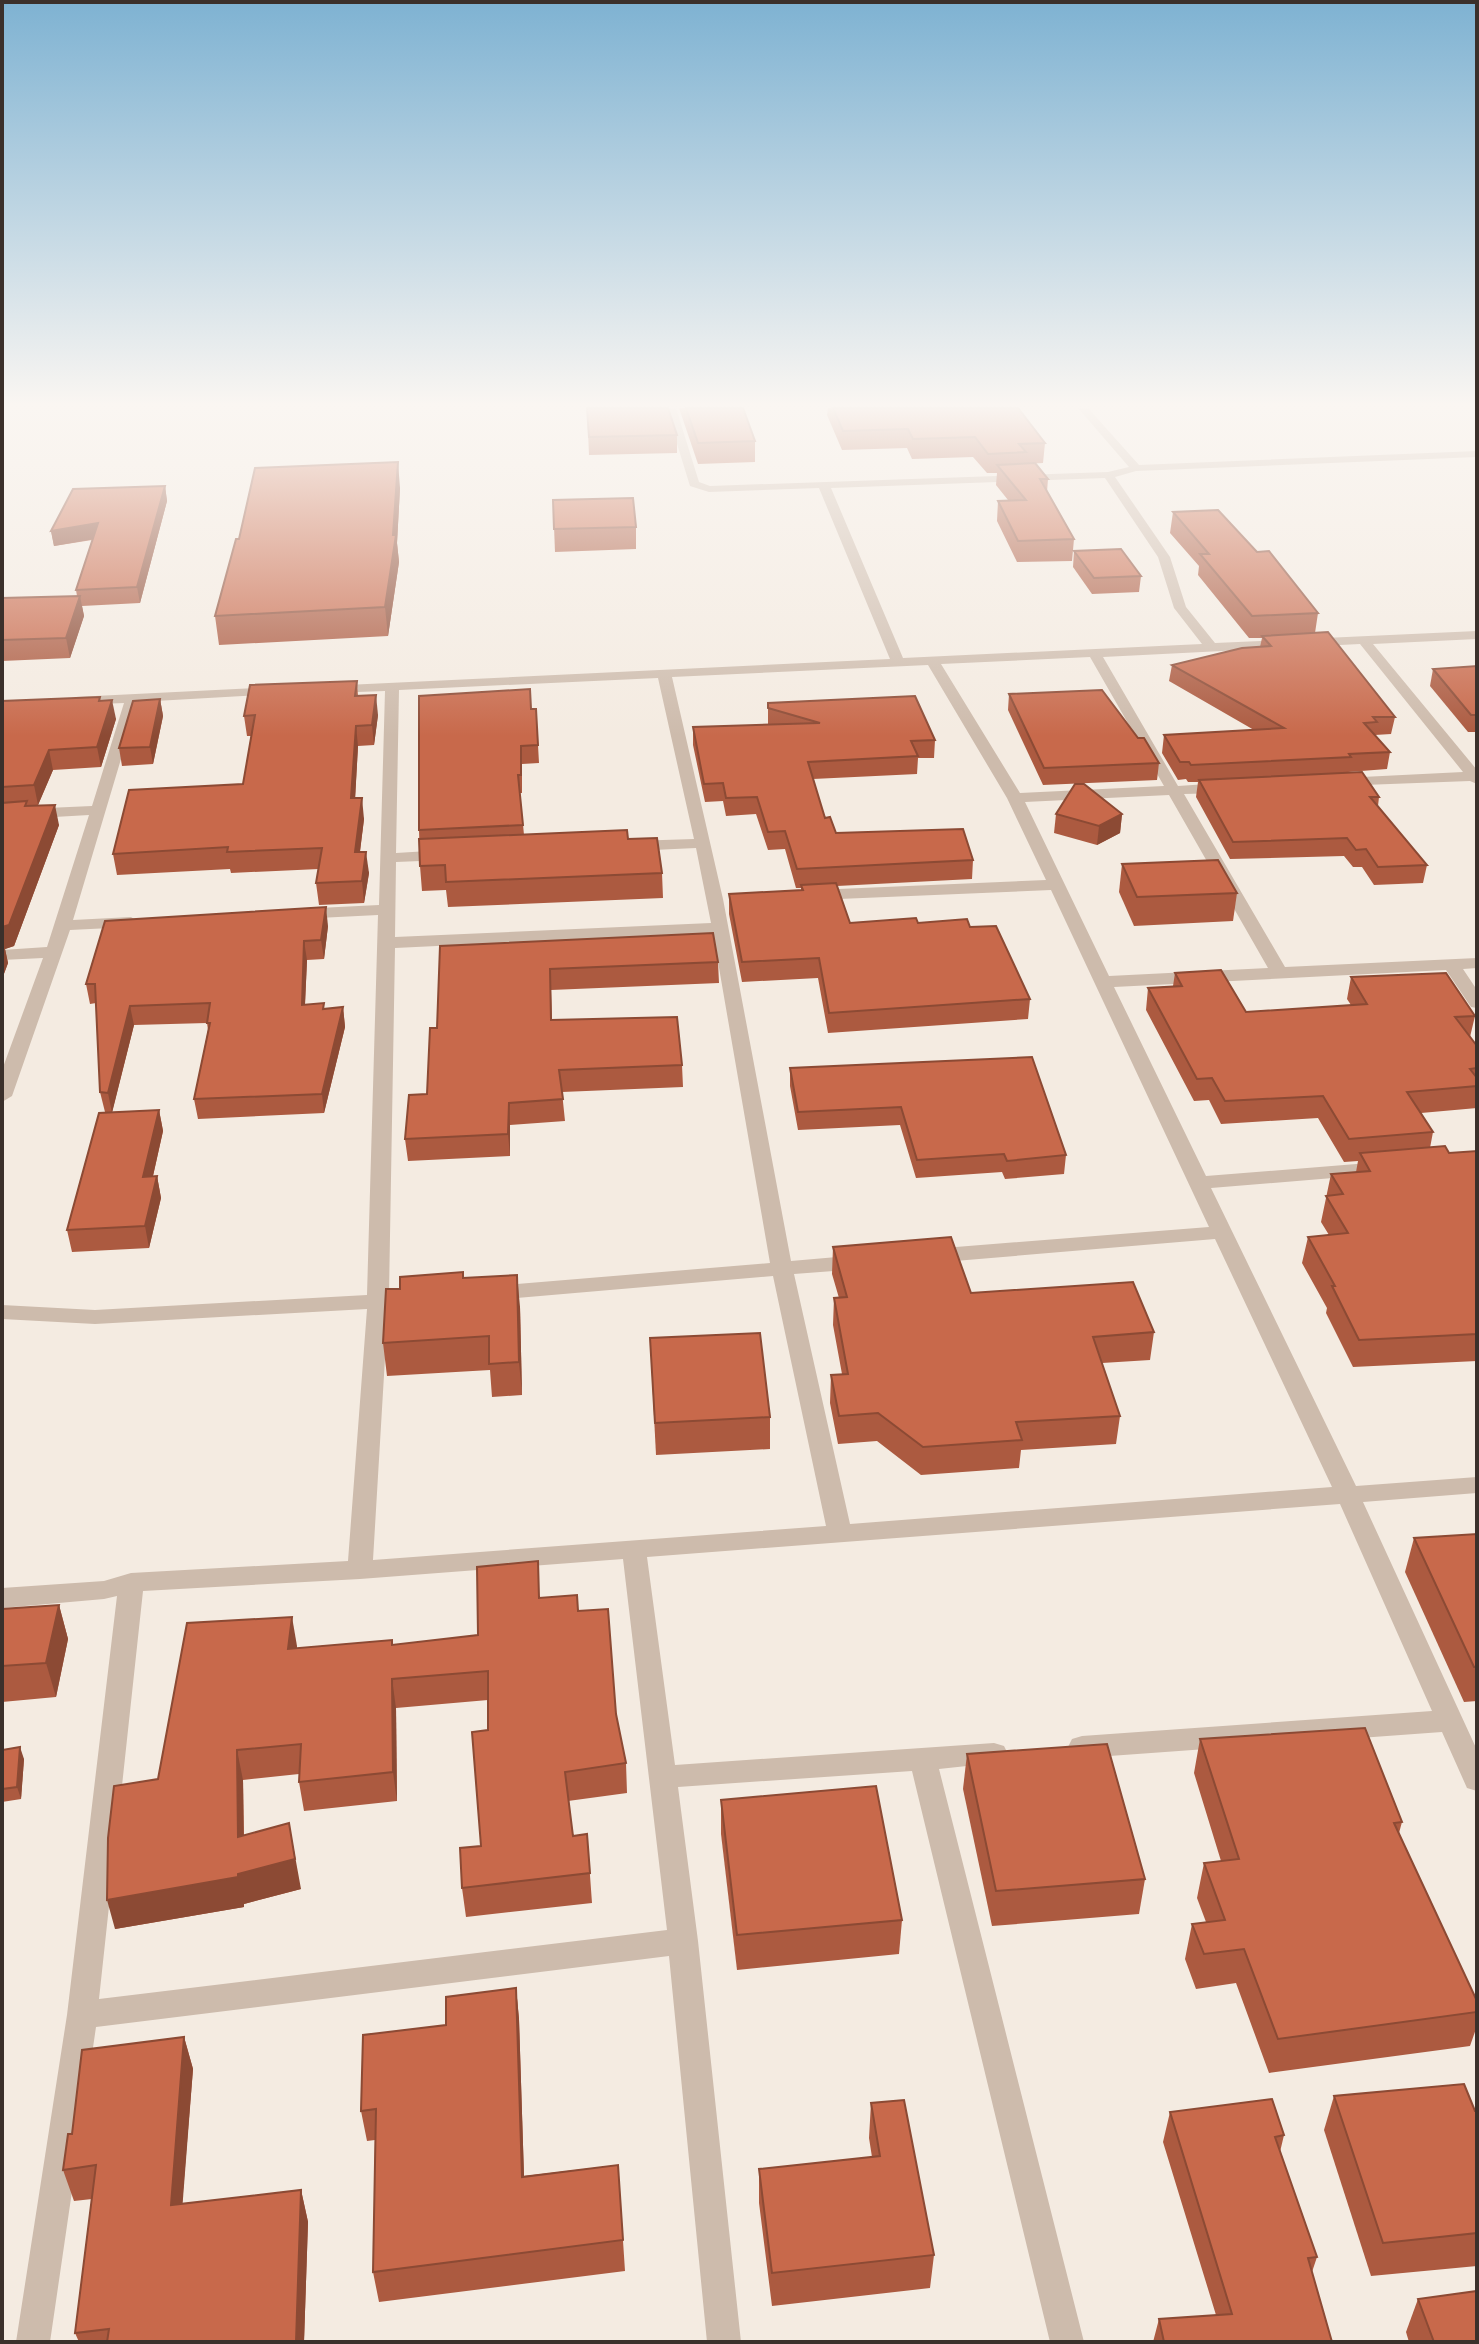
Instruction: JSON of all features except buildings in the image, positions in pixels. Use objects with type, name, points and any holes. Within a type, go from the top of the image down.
[{"type":"street","points":[[837,517],[898,662]]},
{"type":"street","points":[[1137,517],[1164,557],[1180,608],[1211,647]]},
{"type":"street","points":[[317,689],[1477,635]]},
{"type":"street","points":[[1363,640],[1476,778]]},
{"type":"street","points":[[1094,653],[1279,972]]},
{"type":"street","points":[[932,661],[1015,798],[1348,1495],[1477,1780]]},
{"type":"street","points":[[664,673],[701,843],[723,898],[719,928],[782,1268],[840,1534]]},
{"type":"street","points":[[360,1570],[378,1302],[392,686]]},
{"type":"street","points":[[60,701],[286,691]]},
{"type":"street","points":[[2,1096],[63,925],[132,698]]},
{"type":"street","points":[[1333,783],[1476,778]]},
{"type":"street","points":[[1015,798],[1238,788]]},
{"type":"street","points":[[2,815],[98,810]]},
{"type":"street","points":[[607,847],[701,843]]},
{"type":"street","points":[[389,858],[467,854]]},
{"type":"street","points":[[792,896],[1055,885]]},
{"type":"street","points":[[279,915],[387,910]]},
{"type":"street","points":[[63,925],[155,921]]},
{"type":"street","points":[[386,943],[719,928]]},
{"type":"street","points":[[2,955],[51,952]]},
{"type":"street","points":[[1102,982],[1477,963]]},
{"type":"street","points":[[1451,964],[1477,1003]]},
{"type":"street","points":[[1198,1183],[1402,1166]]},
{"type":"street","points":[[907,1258],[1221,1232]]},
{"type":"street","points":[[472,1295],[876,1260]]},
{"type":"street","points":[[2,1312],[95,1317],[425,1299]]},
{"type":"street","points":[[2,1598],[104,1590],[131,1582],[360,1570],[1477,1485]]},
{"type":"street","points":[[634,1549],[683,1941],[724,2342]]},
{"type":"street","points":[[33,2342],[82,2015],[131,1582]]},
{"type":"street","points":[[1050,1750],[1448,1721]]},
{"type":"street","points":[[663,1777],[1018,1752]]},
{"type":"street","points":[[923,1759],[1067,2342]]},
{"type":"street","points":[[82,2015],[683,1941]]}]
